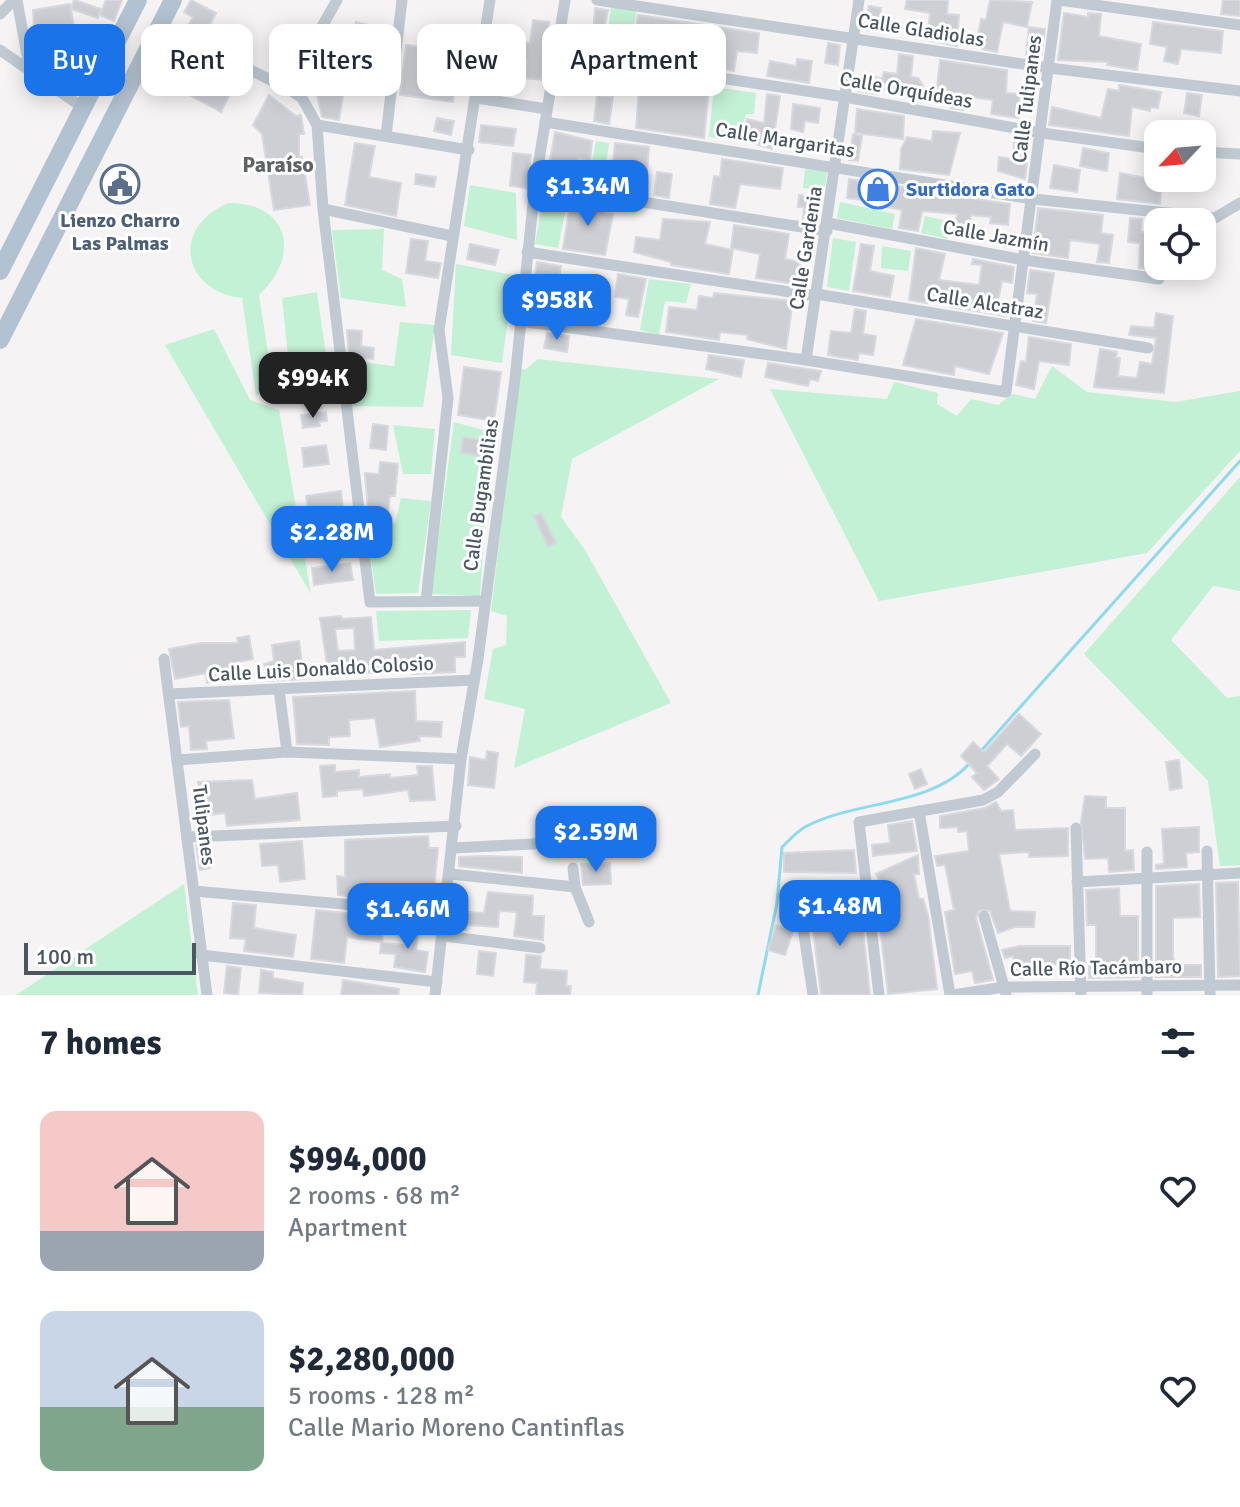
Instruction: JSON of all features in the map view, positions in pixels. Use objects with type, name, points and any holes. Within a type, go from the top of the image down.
[{"type":"main road","points":[[0,271],[138,0]]},
{"type":"main road","points":[[161,24],[173,0]]},
{"type":"main road","points":[[0,340],[141,63]]},
{"type":"street","points":[[0,14],[15,0]]},
{"type":"street","points":[[15,0],[24,43]]},
{"type":"street","points":[[323,24],[337,0]]},
{"type":"street","points":[[386,136],[402,0]]},
{"type":"street","points":[[426,601],[448,398],[439,330],[490,0]]},
{"type":"street","name":"Calle Bugambilias","points":[[562,24],[565,0]]},
{"type":"street","name":"Calle Gladiolas","points":[[597,0],[1049,68],[1240,91]]},
{"type":"street","name":"Calle Gardenia","points":[[806,360],[837,166],[859,0]]},
{"type":"street","points":[[1058,0],[1240,25]]},
{"type":"street","name":"Calle Tulipanes","points":[[806,360],[1006,392],[1058,0]]},
{"type":"street","points":[[0,50],[24,68]]},
{"type":"street","name":"Calle Orquídeas","points":[[726,79],[1144,147]]},
{"type":"street","points":[[66,96],[82,107]]},
{"type":"street","points":[[299,96],[317,125],[323,209],[370,602],[485,601]]},
{"type":"street","name":"Calle Bugambilias","points":[[435,995],[444,936],[461,759],[485,601],[535,185],[550,96]]},
{"type":"street","name":"Calle Margaritas","points":[[477,98],[546,116],[1033,199],[1215,218],[1240,203]]},
{"type":"street","points":[[317,125],[469,150]]},
{"type":"street","points":[[1216,153],[1240,154]]},
{"type":"street","name":"Calle Jazmín","points":[[535,185],[1144,277]]},
{"type":"street","points":[[323,209],[452,236]]},
{"type":"street","name":"Calle Alcatraz","points":[[527,252],[1148,348]]},
{"type":"street","points":[[520,321],[806,360]]},
{"type":"street","name":"Tulipanes","points":[[164,659],[207,995]]},
{"type":"street","name":"Calle Luis Donaldo Colosio","points":[[169,694],[474,680]]},
{"type":"street","points":[[279,689],[287,752]]},
{"type":"street","points":[[177,760],[287,752],[461,759]]},
{"type":"street","points":[[879,995],[859,822],[983,800],[998,792],[1035,754]]},
{"type":"street","points":[[919,811],[951,995]]},
{"type":"street","points":[[187,837],[456,826]]},
{"type":"street","points":[[1076,828],[1081,990]]},
{"type":"street","points":[[453,848],[572,842]]},
{"type":"street","points":[[1207,851],[1210,989]]},
{"type":"street","points":[[1147,852],[1147,990]]},
{"type":"street","points":[[573,868],[575,887],[589,922]]},
{"type":"street","points":[[1077,882],[1240,873]]},
{"type":"street","points":[[450,874],[575,887]]},
{"type":"street","points":[[194,891],[446,913]]},
{"type":"street","points":[[984,916],[1005,991]]},
{"type":"street","points":[[802,921],[813,995]]},
{"type":"street","points":[[444,936],[540,948]]},
{"type":"street","points":[[201,955],[437,982]]},
{"type":"street","name":"Calle Río Tacámbaro","points":[[951,995],[1005,991],[1210,989],[1240,985]]},
{"type":"green space","points":[[611,6],[637,10],[634,24],[609,24]]},
{"type":"green space","points":[[726,89],[756,93],[754,114],[746,114],[740,140],[709,137],[713,96],[726,96]]},
{"type":"green space","points":[[596,141],[609,143],[606,165],[645,171],[641,197],[575,188],[579,162],[592,163]]},
{"type":"green space","points":[[805,169],[828,170],[824,190],[803,188]]},
{"type":"green space","points":[[470,185],[516,193],[517,240],[464,226]]},
{"type":"green space","points":[[544,192],[568,196],[558,248],[535,244]]},
{"type":"green space","points":[[840,202],[895,214],[892,229],[837,218]]},
{"type":"green space","points":[[229,203],[250,205],[265,212],[283,234],[281,264],[259,295],[274,392],[256,395],[242,298],[222,293],[206,283],[196,271],[191,256],[192,241],[198,227],[210,213]]},
{"type":"green space","points":[[925,216],[952,222],[948,239],[921,233]]},
{"type":"green space","points":[[384,229],[382,270],[402,279],[406,307],[341,298],[332,230]]},
{"type":"green space","points":[[833,238],[856,242],[849,291],[827,287]]},
{"type":"green space","points":[[882,246],[911,251],[908,271],[881,268]]},
{"type":"green space","points":[[456,264],[514,275],[502,363],[451,355]]},
{"type":"green space","points":[[649,279],[691,284],[686,303],[665,301],[659,335],[640,330]]},
{"type":"green space","points":[[317,292],[333,404],[293,404],[282,298]]},
{"type":"green space","points":[[400,322],[435,325],[423,407],[352,406],[345,360],[394,366]]},
{"type":"green space","points":[[214,329],[250,400],[279,410],[311,594],[165,345]]},
{"type":"green space","points":[[538,359],[719,379],[572,459],[561,517],[585,550],[671,703],[514,768],[525,709],[484,699],[493,649],[506,645],[507,616],[491,611],[520,368],[525,370]]},
{"type":"green space","points":[[1052,366],[1087,392],[1176,402],[1240,391],[1240,451],[1147,553],[879,601],[770,389],[887,399],[894,382],[938,393],[937,404],[957,416],[971,399],[998,405],[1012,394],[1035,399]]},
{"type":"green space","points":[[454,422],[491,432],[480,596],[431,594]]},
{"type":"green space","points":[[393,425],[435,429],[431,474],[403,474]]},
{"type":"green space","points":[[1240,477],[1240,591],[1213,586],[1171,640],[1227,698],[1240,696],[1240,865],[1220,866],[1208,781],[1084,654]]},
{"type":"green space","points":[[401,498],[431,501],[418,593],[376,594],[365,519],[395,524]]},
{"type":"green space","points":[[471,610],[468,638],[379,641],[376,611]]},
{"type":"green space","points":[[184,884],[198,995],[16,995]]},
{"type":"building","points":[[74,0],[101,9],[98,18],[71,9]]},
{"type":"building","points":[[106,0],[122,0],[114,21],[100,15]]},
{"type":"building","points":[[191,0],[216,13],[210,24],[189,24],[193,17],[184,12]]},
{"type":"building","points":[[907,0],[948,0],[947,14],[959,15],[957,46],[927,40],[930,13],[905,9]]},
{"type":"building","points":[[990,0],[1032,2],[1027,27],[1003,22],[997,52],[982,49],[984,36],[978,35],[981,19],[986,20]]},
{"type":"building","points":[[1223,0],[1240,0],[1240,16],[1221,14]]},
{"type":"building","points":[[70,4],[73,24],[34,24],[33,10]]},
{"type":"building","points":[[869,6],[881,8],[880,17],[892,18],[890,33],[865,30]]},
{"type":"building","points":[[595,8],[608,10],[605,24],[594,24]]},
{"type":"building","points":[[1064,13],[1088,17],[1088,13],[1101,14],[1099,36],[1141,44],[1137,70],[1107,65],[1108,62],[1058,60]]},
{"type":"building","points":[[638,15],[698,24],[637,24]]},
{"type":"building","points":[[533,20],[549,22],[542,24],[542,80],[526,78],[526,42],[530,43]]},
{"type":"building","points":[[1153,22],[1223,31],[1221,53],[1181,49],[1178,64],[1164,61],[1167,47],[1150,44]]},
{"type":"building","points":[[1029,27],[1045,29],[1041,57],[1026,55]]},
{"type":"building","points":[[726,28],[759,33],[757,53],[737,51],[734,71],[726,70]]},
{"type":"building","points":[[828,43],[840,45],[838,65],[825,63]]},
{"type":"building","points":[[406,45],[417,46],[417,96],[454,96],[453,102],[401,95]]},
{"type":"building","points":[[899,54],[913,56],[911,77],[918,78],[926,91],[907,96],[878,88],[877,94],[858,91],[863,73],[882,79],[884,72],[897,74]]},
{"type":"building","points":[[797,59],[812,61],[809,83],[767,76],[770,61],[796,66]]},
{"type":"building","points":[[940,60],[1007,70],[1006,93],[1020,94],[1018,118],[991,114],[993,100],[963,96],[963,110],[951,108],[951,98],[936,96]]},
{"type":"building","points":[[1119,85],[1161,92],[1158,108],[1151,107],[1150,111],[1132,107],[1129,136],[1049,125],[1052,107],[1101,118],[1108,89],[1119,91]]},
{"type":"building","points":[[1187,93],[1202,95],[1199,116],[1184,113]]},
{"type":"building","points":[[767,94],[780,96],[772,149],[743,140],[747,119],[764,123]]},
{"type":"building","points":[[269,95],[296,116],[301,115],[304,134],[299,134],[299,157],[302,157],[310,205],[274,210],[262,134],[253,125]]},
{"type":"building","points":[[191,96],[229,96],[221,112]]},
{"type":"building","points":[[317,96],[343,96],[339,120],[322,117]]},
{"type":"building","points":[[597,96],[613,97],[609,124],[594,121]]},
{"type":"building","points":[[638,96],[708,96],[704,138],[636,128]]},
{"type":"building","points":[[793,104],[820,108],[818,123],[805,121],[803,132],[791,129]]},
{"type":"building","points":[[857,109],[904,116],[903,139],[855,133]]},
{"type":"building","points":[[437,118],[454,121],[451,135],[434,131]]},
{"type":"building","points":[[481,125],[516,129],[513,146],[479,142]]},
{"type":"building","points":[[933,131],[960,133],[949,175],[900,169],[901,149],[907,137],[932,141]]},
{"type":"building","points":[[555,132],[592,141],[590,160],[578,158],[574,183],[547,178]]},
{"type":"building","points":[[853,134],[862,136],[858,161],[849,160]]},
{"type":"building","points":[[1015,137],[1030,140],[1025,179],[998,171],[999,157],[1012,159]]},
{"type":"building","points":[[355,143],[375,146],[369,177],[401,183],[396,216],[345,205]]},
{"type":"building","points":[[615,143],[649,147],[647,170],[613,163]]},
{"type":"building","points":[[1083,148],[1109,153],[1107,171],[1080,166]]},
{"type":"building","points":[[513,153],[531,155],[526,188],[510,186]]},
{"type":"building","points":[[722,159],[783,168],[780,189],[740,184],[735,208],[710,204],[714,176],[720,177]]},
{"type":"building","points":[[1054,165],[1080,170],[1077,192],[1050,188]]},
{"type":"building","points":[[657,172],[672,174],[669,198],[654,195]]},
{"type":"building","points":[[1120,173],[1144,178],[1144,192],[1161,192],[1160,204],[1117,199]]},
{"type":"building","points":[[416,174],[436,177],[434,187],[415,184]]},
{"type":"building","points":[[849,179],[924,190],[923,196],[963,197],[1010,204],[1008,225],[990,223],[991,217],[971,215],[968,230],[955,228],[957,214],[922,211],[918,231],[899,228],[902,210],[847,198]]},
{"type":"building","points":[[799,195],[821,197],[818,221],[803,219],[804,207],[798,207]]},
{"type":"building","points":[[571,199],[607,205],[605,213],[613,214],[605,255],[563,249]]},
{"type":"building","points":[[1038,208],[1103,215],[1101,233],[1113,235],[1109,263],[1097,262],[1100,244],[1070,240],[1068,258],[1033,253]]},
{"type":"building","points":[[1130,218],[1142,219],[1144,269],[1139,268],[1140,243],[1128,242]]},
{"type":"building","points":[[663,219],[710,222],[705,244],[733,250],[729,274],[671,265],[671,262],[634,252],[636,237],[660,240]]},
{"type":"building","points":[[734,225],[789,234],[785,259],[800,262],[796,284],[756,278],[760,254],[731,248]]},
{"type":"building","points":[[411,239],[428,241],[425,261],[441,263],[438,278],[406,273]]},
{"type":"building","points":[[470,244],[499,250],[495,265],[467,259]]},
{"type":"building","points":[[861,244],[874,246],[870,271],[894,276],[890,297],[853,291]]},
{"type":"building","points":[[916,248],[945,254],[939,280],[979,285],[982,265],[972,264],[973,259],[1014,267],[1012,283],[1002,281],[998,301],[1009,303],[1007,316],[950,307],[951,299],[928,295],[927,303],[909,300]]},
{"type":"building","points":[[537,262],[561,266],[557,291],[599,297],[597,311],[585,310],[583,321],[530,312]]},
{"type":"building","points":[[1030,270],[1054,273],[1046,323],[1033,321],[1037,294],[1027,293]]},
{"type":"building","points":[[618,274],[646,279],[638,317],[626,315],[629,299],[615,297]]},
{"type":"building","points":[[714,293],[793,301],[786,349],[747,339],[748,335],[720,332],[719,340],[666,332],[669,307],[697,310],[699,296],[713,298]]},
{"type":"building","points":[[855,309],[866,311],[863,334],[876,336],[873,355],[859,353],[858,360],[828,355],[831,331],[851,333]]},
{"type":"building","points":[[1156,313],[1173,316],[1164,393],[1094,387],[1100,349],[1117,352],[1116,358],[1120,358],[1118,376],[1137,378],[1140,362],[1152,364],[1156,338],[1129,335],[1131,326],[1154,328]]},
{"type":"building","points":[[916,319],[1003,333],[989,374],[955,366],[954,375],[903,365]]},
{"type":"building","points":[[347,330],[362,331],[361,346],[374,348],[373,359],[349,356]]},
{"type":"building","points":[[547,333],[569,336],[567,352],[544,348]]},
{"type":"building","points":[[1029,337],[1071,344],[1069,365],[1039,361],[1034,389],[1016,385],[1021,361],[1026,362]]},
{"type":"building","points":[[709,355],[744,360],[741,377],[706,369]]},
{"type":"building","points":[[768,363],[821,371],[818,381],[810,379],[808,386],[765,377]]},
{"type":"building","points":[[464,367],[501,372],[494,421],[458,415]]},
{"type":"building","points":[[326,412],[327,421],[319,422],[320,426],[303,428],[301,415]]},
{"type":"building","points":[[373,424],[388,426],[386,450],[370,448]]},
{"type":"building","points":[[463,437],[484,440],[482,456],[461,453]]},
{"type":"building","points":[[326,445],[329,464],[304,467],[302,448]]},
{"type":"building","points":[[380,462],[398,464],[395,496],[390,496],[388,513],[368,510],[365,473],[379,474]]},
{"type":"building","points":[[341,491],[343,510],[323,513],[327,548],[315,550],[306,496]]},
{"type":"building","points":[[541,513],[556,543],[548,547],[534,516]]},
{"type":"building","points":[[350,563],[353,580],[314,585],[312,568]]},
{"type":"building","points":[[371,617],[374,650],[465,642],[465,657],[455,657],[455,672],[412,674],[412,668],[340,676],[340,670],[328,671],[320,618]],"holes":[[[354,628],[355,650],[338,651],[335,629]]]},
{"type":"building","points":[[249,636],[253,659],[238,662],[239,680],[207,683],[206,673],[175,679],[169,649],[201,643],[238,643],[237,638]]},
{"type":"building","points":[[299,641],[304,679],[268,681],[264,664],[274,661],[272,645]]},
{"type":"building","points":[[415,691],[416,721],[442,722],[441,737],[419,736],[420,741],[380,747],[375,718],[349,720],[350,736],[329,737],[329,745],[297,744],[293,697]]},
{"type":"building","points":[[229,700],[234,738],[206,741],[207,749],[191,750],[189,726],[181,727],[178,702]]},
{"type":"building","points":[[1019,714],[1041,734],[1021,756],[1007,744],[987,766],[999,779],[984,790],[972,777],[977,773],[961,756],[973,742],[984,752]]},
{"type":"building","points":[[487,751],[498,753],[494,788],[468,785],[470,757],[486,760]]},
{"type":"building","points":[[1179,760],[1182,788],[1170,790],[1166,762]]},
{"type":"building","points":[[335,765],[335,772],[359,770],[359,777],[390,774],[390,778],[418,775],[417,766],[432,766],[435,800],[410,801],[408,790],[364,796],[363,789],[337,791],[337,796],[323,797],[320,766]]},
{"type":"building","points":[[921,769],[927,784],[915,789],[909,774]]},
{"type":"building","points":[[252,780],[255,799],[297,793],[300,820],[227,826],[225,813],[202,816],[198,782]]},
{"type":"building","points":[[1085,796],[1106,797],[1106,808],[1125,808],[1125,851],[1133,850],[1134,870],[1109,872],[1108,858],[1085,859],[1081,822]]},
{"type":"building","points":[[996,802],[1001,811],[1013,810],[1015,830],[1068,828],[1068,856],[1029,857],[1029,852],[999,854],[1010,911],[1035,912],[1034,927],[1015,927],[998,933],[990,911],[979,910],[976,918],[993,980],[975,983],[972,971],[955,974],[945,912],[954,910],[945,865],[937,866],[935,856],[969,851],[967,831],[958,832],[958,827],[940,828],[940,816],[985,808]]},
{"type":"building","points":[[912,821],[917,851],[873,856],[872,845],[890,843],[888,825]]},
{"type":"building","points":[[1199,827],[1199,852],[1186,853],[1187,867],[1156,869],[1156,865],[1164,864],[1162,829]]},
{"type":"building","points":[[428,836],[429,848],[438,848],[433,900],[338,895],[337,876],[345,877],[345,840]]},
{"type":"building","points":[[302,841],[305,879],[280,882],[278,865],[262,866],[260,844]]},
{"type":"building","points":[[196,845],[205,845],[210,868],[200,870]]},
{"type":"building","points":[[854,850],[856,873],[784,872],[784,853]]},
{"type":"building","points":[[918,855],[919,874],[914,874],[919,899],[923,899],[928,915],[937,989],[888,994],[878,909],[900,906],[896,884],[884,890],[876,874]]},
{"type":"building","points":[[459,857],[522,857],[522,873],[459,866]]},
{"type":"building","points":[[610,863],[611,884],[583,885],[581,864]]},
{"type":"building","points":[[1238,882],[1240,976],[1218,977],[1216,883]]},
{"type":"building","points":[[1199,884],[1200,917],[1173,918],[1173,956],[1175,965],[1201,965],[1201,977],[1156,977],[1156,886]]},
{"type":"building","points":[[1119,888],[1120,916],[1138,916],[1138,977],[1089,978],[1089,962],[1096,962],[1096,925],[1087,925],[1086,890]]},
{"type":"building","points":[[488,892],[533,896],[532,916],[544,916],[543,940],[514,936],[517,912],[499,911],[498,927],[467,925],[466,930],[451,928],[454,911],[484,913]]},
{"type":"building","points":[[856,893],[858,902],[833,914],[861,911],[870,995],[821,995],[810,904]]},
{"type":"building","points":[[233,903],[256,905],[254,928],[296,935],[293,957],[244,951],[246,939],[230,938]]},
{"type":"building","points":[[316,910],[376,916],[375,929],[383,930],[382,942],[347,937],[344,963],[311,959]]},
{"type":"building","points":[[409,920],[419,921],[416,950],[428,952],[425,972],[394,967],[396,954],[380,953],[381,943],[406,945]]},
{"type":"building","points":[[776,925],[793,931],[785,955],[768,950]]},
{"type":"building","points":[[1020,946],[1070,946],[1070,964],[1025,965],[1028,978],[1017,978],[1013,956],[1005,958],[1002,950]]},
{"type":"building","points":[[479,951],[496,953],[493,976],[477,974]]},
{"type":"building","points":[[526,955],[541,956],[540,969],[567,971],[566,986],[571,986],[570,995],[536,995],[537,983],[524,982]]},
{"type":"building","points":[[227,966],[241,968],[238,995],[224,993]]},
{"type":"building","points":[[261,970],[273,972],[273,978],[303,983],[302,995],[259,993]]},
{"type":"building","points":[[343,980],[399,989],[398,995],[341,995]]},
{"type":"waterway","points":[[981,751],[1240,461]]},
{"type":"waterway","points":[[758,995],[777,903],[782,847],[805,827],[825,818],[935,788],[970,763]]},
{"type":"place","name":"Lienzo Charro Las Palmas","points":[[120,184]]},
{"type":"place","name":"Surtidora Gato","points":[[878,189]]},
{"type":"district","name":"Paraíso","points":[[278,164]]}]
